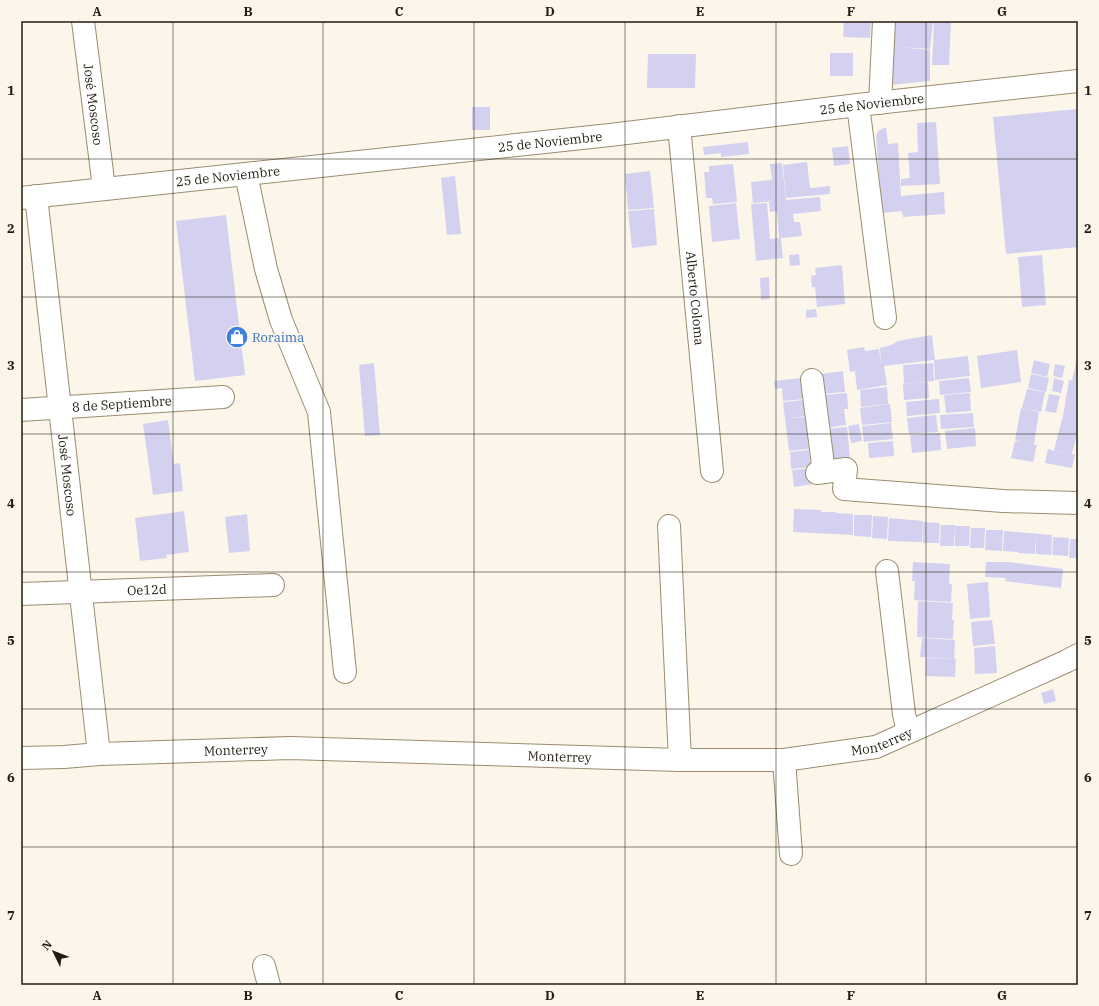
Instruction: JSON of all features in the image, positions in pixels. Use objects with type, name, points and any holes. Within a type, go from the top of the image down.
[{"type":"street","name":"José Moscoso","points":[[83,21],[104,188]]},
{"type":"street","points":[[880,102],[884,21]]},
{"type":"street","name":"25 de Noviembre","points":[[29,197],[610,135],[880,102],[1078,81]]},
{"type":"street","points":[[858,105],[885,318]]},
{"type":"street","name":"Alberto Coloma","points":[[679,126],[712,471]]},
{"type":"street","points":[[246,174],[266,268],[282,320],[319,412],[345,672]]},
{"type":"street","name":"José Moscoso","points":[[29,197],[60,408],[99,754]]},
{"type":"street","points":[[812,380],[820,473],[846,469],[844,489],[1003,502],[1078,503]]},
{"type":"street","name":"8 de Septiembre","points":[[21,410],[223,397]]},
{"type":"street","points":[[669,526],[680,760]]},
{"type":"street","points":[[886,571],[904,714],[908,732]]},
{"type":"street","name":"Oe12d","points":[[21,594],[273,585]]},
{"type":"street","name":"Monterrey","points":[[21,758],[290,748],[680,760],[784,760],[876,747],[1078,655]]},
{"type":"street","points":[[784,760],[791,854]]},
{"type":"building","points":[[844,21],[871,21],[870,38],[843,37]]},
{"type":"building","points":[[893,21],[933,21],[930,49],[900,47],[930,50],[930,81],[890,85]]},
{"type":"building","points":[[934,21],[951,21],[949,65],[932,65]]},
{"type":"building","points":[[830,53],[853,53],[853,76],[830,76]]},
{"type":"building","points":[[648,54],[696,54],[695,88],[647,88]]},
{"type":"building","points":[[472,107],[490,107],[490,130],[472,130]]},
{"type":"building","points":[[1078,109],[1078,247],[1006,254],[993,117]]},
{"type":"building","points":[[936,122],[940,184],[901,186],[901,179],[910,178],[908,153],[918,152],[917,123]]},
{"type":"building","points":[[886,127],[888,144],[898,143],[901,196],[944,192],[945,214],[903,217],[902,211],[882,213],[876,136],[878,131]]},
{"type":"building","points":[[748,142],[749,154],[721,157],[721,153],[704,155],[703,147]]},
{"type":"building","points":[[848,146],[850,164],[834,166],[832,148]]},
{"type":"building","points":[[807,162],[810,188],[830,186],[830,194],[786,198],[783,165]]},
{"type":"building","points":[[782,163],[786,200],[820,197],[821,211],[793,214],[794,222],[800,222],[802,236],[781,238],[783,258],[756,261],[751,204],[767,203],[770,239],[779,238],[777,211],[770,212],[769,202],[774,201],[753,203],[751,182],[772,180],[770,164]]},
{"type":"building","points":[[733,164],[737,202],[713,204],[712,198],[706,198],[704,172],[709,172],[709,166]]},
{"type":"building","points":[[650,171],[654,208],[628,210],[625,174]]},
{"type":"building","points":[[455,176],[461,234],[447,235],[441,178]]},
{"type":"building","points":[[736,203],[740,239],[712,242],[709,206]]},
{"type":"building","points":[[654,209],[657,245],[632,248],[628,211]]},
{"type":"building","points":[[226,215],[245,375],[195,381],[176,221]]},
{"type":"building","points":[[799,254],[800,265],[790,266],[789,255]]},
{"type":"building","points":[[1042,255],[1046,305],[1022,307],[1018,257]]},
{"type":"building","points":[[842,265],[845,304],[817,307],[815,287],[812,287],[811,276],[816,275],[815,268]]},
{"type":"building","points":[[769,277],[770,299],[761,300],[760,278]]},
{"type":"building","points":[[816,309],[817,317],[806,318],[806,310]]},
{"type":"building","points":[[932,335],[935,360],[968,356],[970,376],[935,380],[934,360],[884,366],[887,385],[857,390],[855,371],[850,372],[847,350],[864,347],[865,351],[879,349],[881,363],[880,348],[898,341]]},
{"type":"building","points":[[1017,350],[1021,382],[981,388],[977,356]]},
{"type":"building","points":[[1077,359],[1078,430],[1072,454],[1075,455],[1072,468],[1045,463],[1048,449],[1064,453],[1054,450],[1063,416],[1069,380],[1072,380]]},
{"type":"building","points":[[1034,360],[1050,364],[1047,377],[1031,373]]},
{"type":"building","points":[[374,363],[380,435],[365,436],[359,365]]},
{"type":"building","points":[[933,363],[934,381],[904,384],[903,365]]},
{"type":"building","points":[[1055,364],[1065,366],[1062,378],[1053,376]]},
{"type":"building","points":[[843,371],[845,392],[822,394],[820,374]]},
{"type":"building","points":[[1031,374],[1049,378],[1046,392],[1028,388]]},
{"type":"building","points":[[802,378],[804,399],[783,401],[782,388],[775,389],[774,381]]},
{"type":"building","points":[[969,378],[971,392],[940,395],[939,381]]},
{"type":"building","points":[[1054,378],[1064,381],[1061,393],[1052,391]]},
{"type":"building","points":[[928,382],[929,398],[904,400],[903,384]]},
{"type":"building","points":[[887,387],[888,404],[861,407],[860,390]]},
{"type":"building","points":[[1027,389],[1045,392],[1041,412],[1022,408]]},
{"type":"building","points":[[847,393],[848,409],[844,409],[846,425],[827,428],[823,395]]},
{"type":"building","points":[[970,393],[971,411],[946,413],[944,395]]},
{"type":"building","points":[[1049,394],[1060,396],[1056,413],[1045,411]]},
{"type":"building","points":[[939,399],[940,413],[907,416],[906,402]]},
{"type":"building","points":[[804,400],[806,416],[789,418],[806,417],[809,449],[789,451],[783,402]]},
{"type":"building","points":[[890,404],[892,422],[862,425],[860,408]]},
{"type":"building","points":[[1021,408],[1039,412],[1034,445],[1037,445],[1033,462],[1011,458],[1015,441],[1022,442],[1015,440]]},
{"type":"building","points":[[973,413],[974,427],[941,429],[940,415]]},
{"type":"building","points":[[936,415],[938,432],[909,434],[907,418]]},
{"type":"building","points":[[168,420],[174,464],[180,463],[183,491],[153,495],[143,424]]},
{"type":"building","points":[[891,423],[893,439],[864,442],[862,426]]},
{"type":"building","points":[[859,424],[862,441],[851,443],[848,426]]},
{"type":"building","points":[[847,427],[850,459],[829,462],[826,429]]},
{"type":"building","points":[[975,428],[976,446],[947,449],[945,431]]},
{"type":"building","points":[[940,433],[941,450],[912,453],[910,435]]},
{"type":"building","points":[[893,441],[894,456],[869,458],[868,443]]},
{"type":"building","points":[[809,450],[811,467],[791,469],[790,452]]},
{"type":"building","points":[[811,468],[813,484],[794,487],[792,470]]},
{"type":"building","points":[[794,509],[821,510],[820,526],[821,512],[836,512],[835,530],[836,513],[853,514],[853,535],[793,532]]},
{"type":"building","points":[[184,511],[189,552],[166,555],[167,558],[140,561],[135,518]]},
{"type":"building","points":[[247,514],[250,551],[229,553],[225,517]]},
{"type":"building","points":[[854,515],[872,515],[871,537],[854,536]]},
{"type":"building","points":[[873,516],[888,517],[887,539],[872,538]]},
{"type":"building","points":[[889,518],[923,521],[922,542],[888,541]]},
{"type":"building","points":[[923,522],[940,523],[939,543],[923,543]]},
{"type":"building","points":[[941,525],[955,525],[954,546],[940,546]]},
{"type":"building","points":[[955,526],[970,526],[969,546],[955,546]]},
{"type":"building","points":[[971,528],[985,528],[984,548],[970,548]]},
{"type":"building","points":[[986,530],[1003,530],[1002,551],[985,550]]},
{"type":"building","points":[[1004,531],[1052,535],[1051,555],[1036,554],[1036,536],[1035,554],[1018,553],[1019,542],[1018,552],[1003,551]]},
{"type":"building","points":[[1053,537],[1069,538],[1068,556],[1052,555]]},
{"type":"building","points":[[1070,539],[1078,539],[1078,558],[1069,558]]},
{"type":"building","points":[[913,562],[950,564],[949,584],[952,584],[951,602],[914,600],[915,581],[912,581]]},
{"type":"building","points":[[986,562],[1008,562],[1063,569],[1061,588],[1005,581],[1006,578],[985,577]]},
{"type":"building","points":[[988,582],[990,617],[970,619],[967,584]]},
{"type":"building","points":[[918,601],[953,603],[953,639],[917,637]]},
{"type":"building","points":[[992,620],[995,644],[973,646],[971,622]]},
{"type":"building","points":[[922,638],[955,640],[954,659],[920,657]]},
{"type":"building","points":[[995,646],[997,673],[975,674],[974,648]]},
{"type":"building","points":[[926,658],[956,659],[955,677],[925,676]]},
{"type":"building","points":[[1053,689],[1056,701],[1044,704],[1041,693]]},
{"type":"place","name":"Roraima","points":[[237,337]]}]
